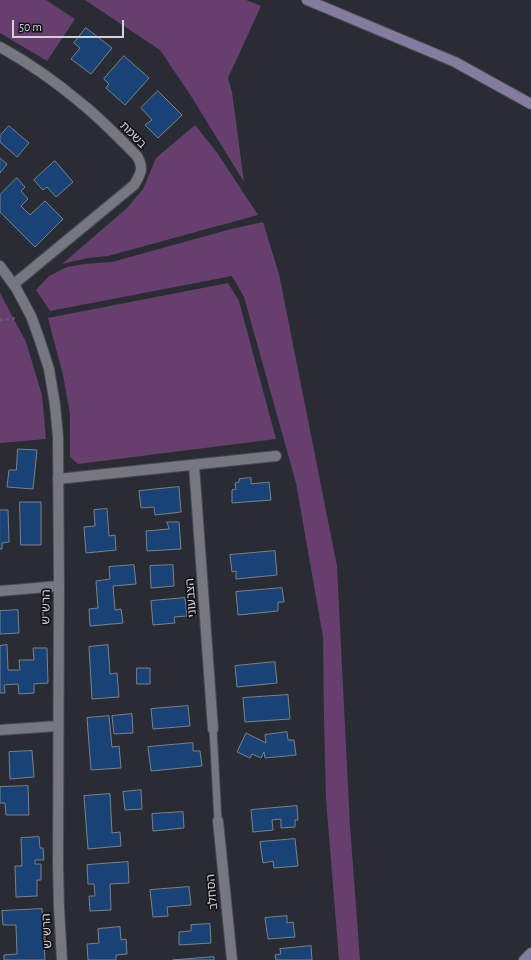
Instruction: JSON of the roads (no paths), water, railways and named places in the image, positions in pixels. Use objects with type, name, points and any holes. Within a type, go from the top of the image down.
[{"type":"main road","points":[[307,0],[455,62],[531,104]]},
{"type":"main road","points":[[524,960],[531,953]]},
{"type":"street","name":"בשמת","points":[[0,47],[51,80],[82,104],[137,156],[142,164],[140,175],[134,185],[14,284]]},
{"type":"street","name":"הרש''ש","points":[[0,266],[14,284],[31,316],[40,338],[55,405],[58,479],[59,586],[58,886],[62,960]]},
{"type":"street","points":[[58,479],[276,456]]},
{"type":"street","name":"הצבעוני","points":[[194,464],[213,729]]},
{"type":"street","points":[[0,591],[59,586]]},
{"type":"street","points":[[0,730],[58,726]]},
{"type":"street","name":"הסחלב","points":[[218,821],[232,960]]},
{"type":"lane","points":[[213,729],[218,821]]}]
